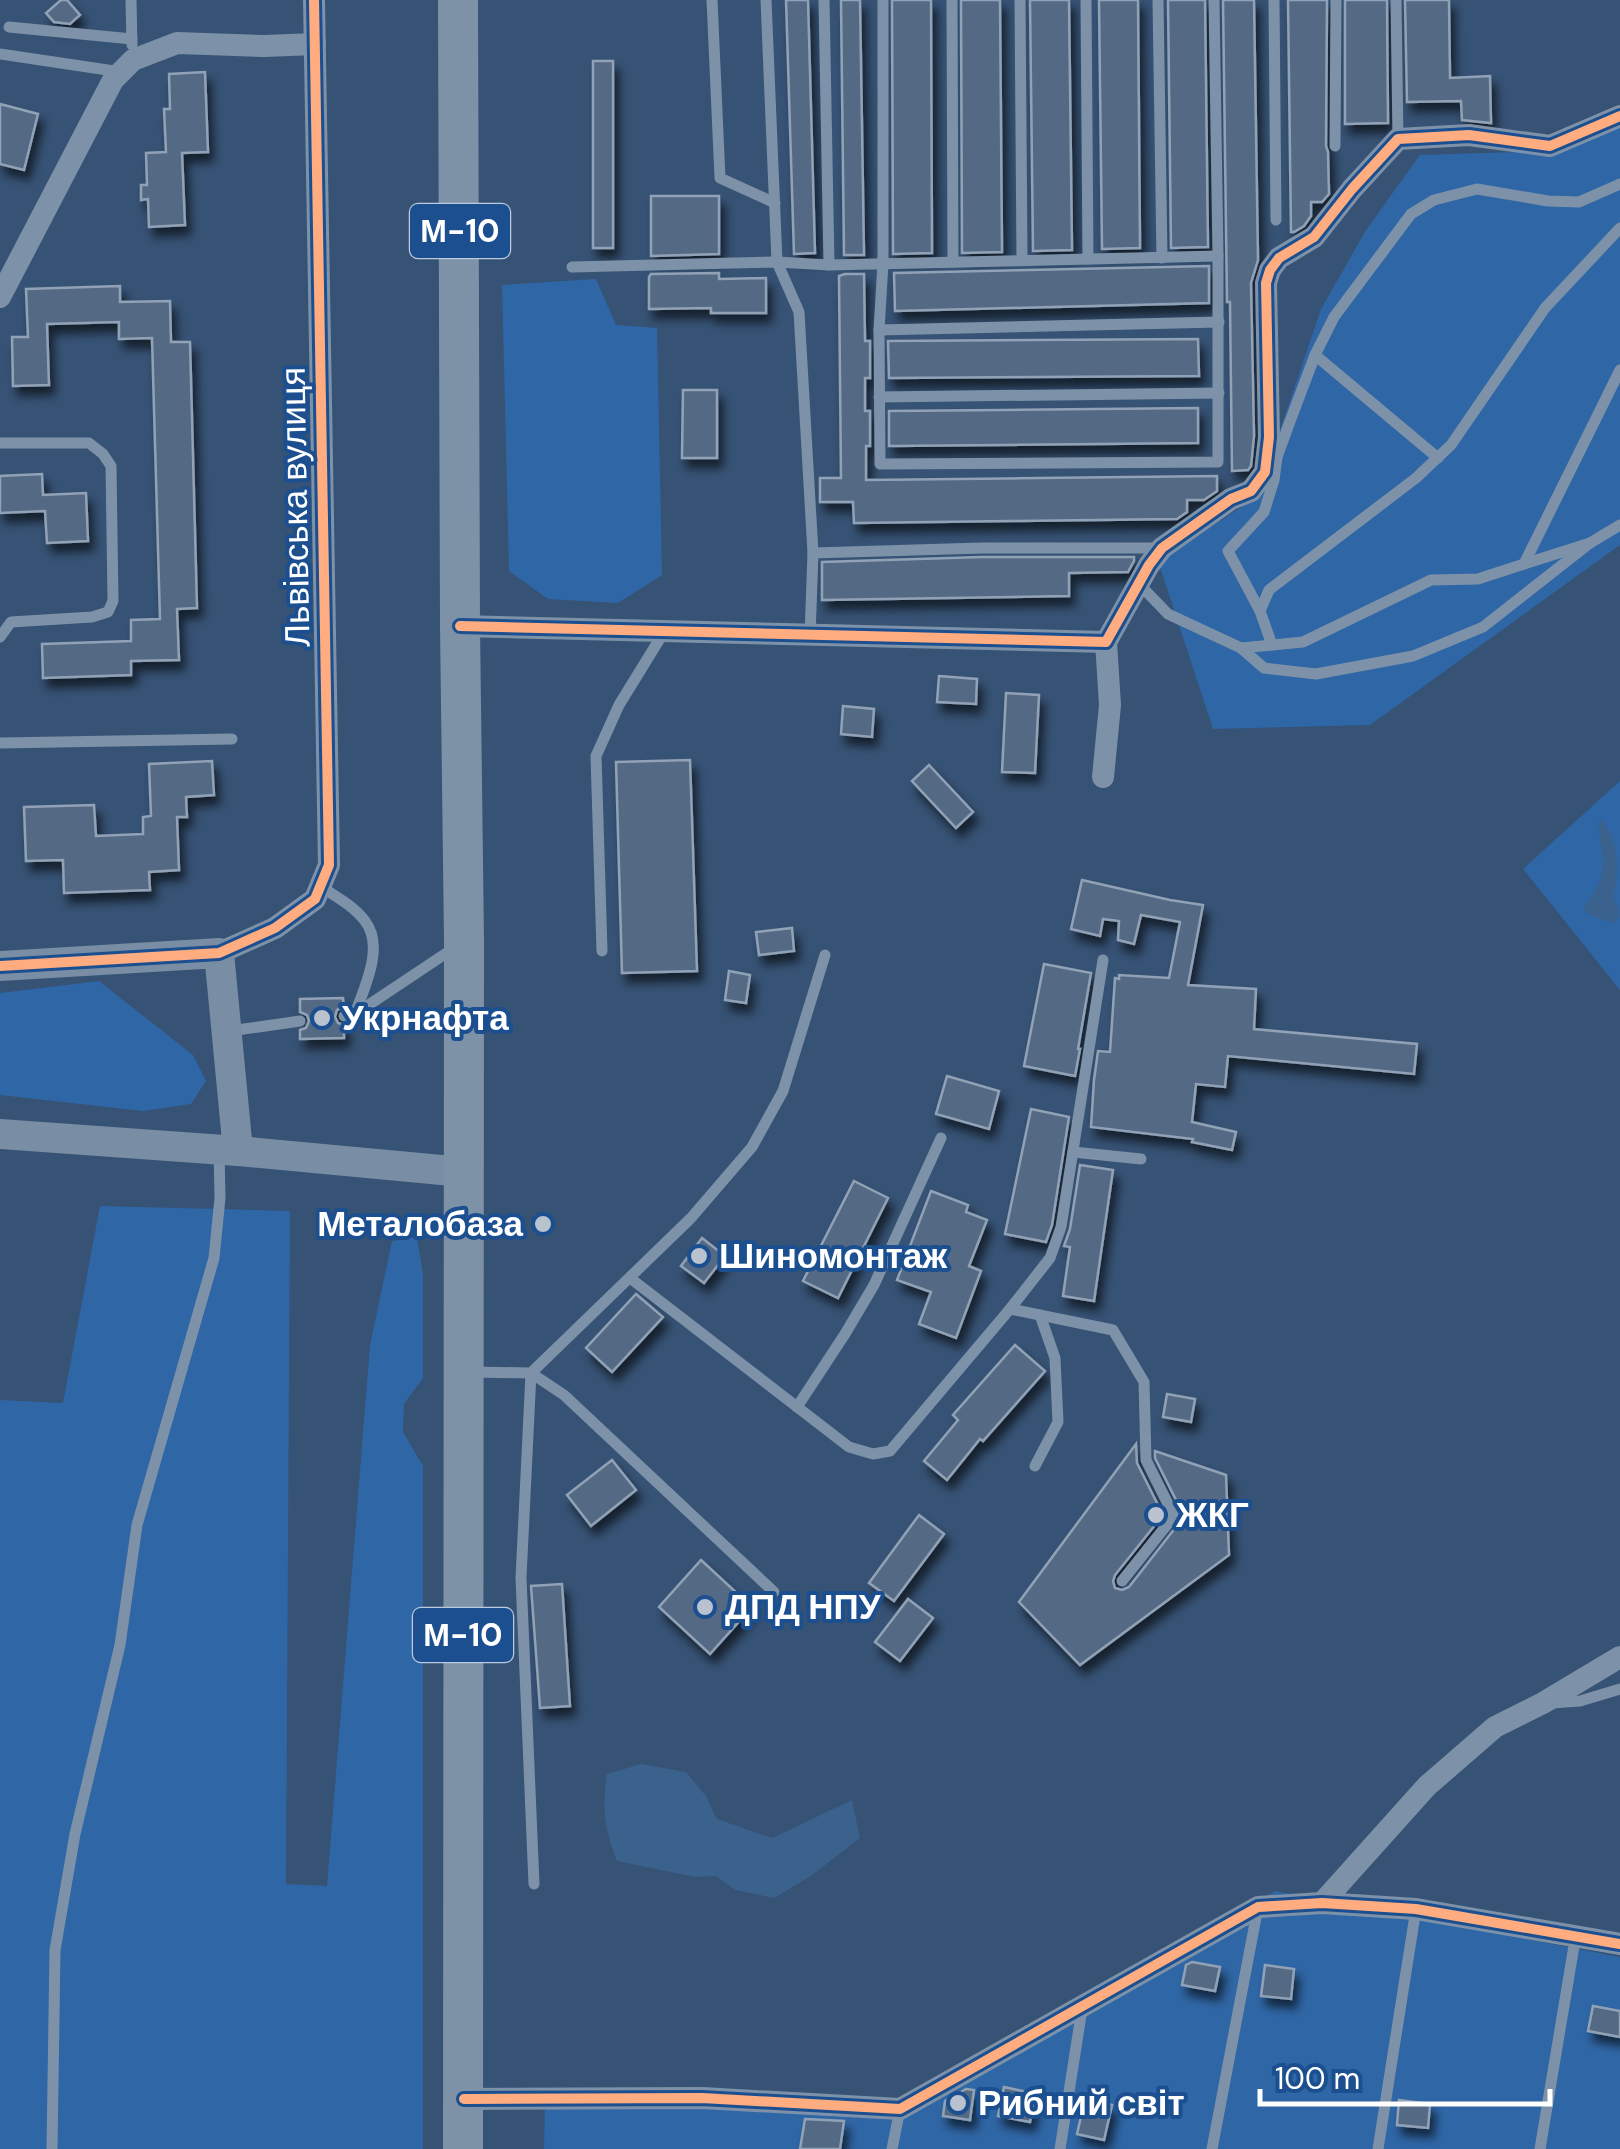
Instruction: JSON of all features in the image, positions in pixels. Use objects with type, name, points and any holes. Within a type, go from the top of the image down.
[{"type":"highway","name":"М-10","points":[[458,0],[464,941],[463,2149]]},
{"type":"street","name":"Львівська вулиця","points":[[314,0],[329,865],[320,886]]},
{"type":"street","points":[[0,297],[6,269],[129,57],[177,43],[314,44]]},
{"type":"street","points":[[1103,778],[1110,705],[1106,642],[1148,565],[1162,548],[1231,500],[1251,491],[1265,472],[1269,437],[1266,283],[1270,270],[1280,258],[1314,236],[1398,138],[1469,135],[1550,146],[1620,116]]},
{"type":"street","points":[[460,626],[1106,642]]},
{"type":"street","points":[[0,966],[219,953],[275,928],[315,899],[320,886]]},
{"type":"street","points":[[219,953],[228,1031],[229,1151]]},
{"type":"street","points":[[0,1134],[463,1172]]},
{"type":"street","points":[[1322,1903],[1427,1786],[1495,1728],[1620,1657]]},
{"type":"street","points":[[464,2099],[702,2098],[900,2109],[1258,1907],[1322,1903],[1416,1909],[1620,1944]]},
{"type":"lane","points":[[129,57],[131,0]]},
{"type":"lane","points":[[712,0],[720,178],[774,203]]},
{"type":"lane","points":[[766,0],[777,262],[799,312],[812,552],[810,636]]},
{"type":"lane","points":[[824,0],[830,264]]},
{"type":"lane","points":[[883,0],[880,464],[1218,462],[1214,0]]},
{"type":"lane","points":[[952,0],[953,262]]},
{"type":"lane","points":[[1020,0],[1022,260]]},
{"type":"lane","points":[[1086,0],[1088,259]]},
{"type":"lane","points":[[1158,0],[1162,258]]},
{"type":"lane","points":[[1274,0],[1276,220]]},
{"type":"lane","points":[[1335,146],[1336,0]]},
{"type":"lane","points":[[1396,0],[1398,138]]},
{"type":"lane","points":[[10,27],[129,57]]},
{"type":"lane","points":[[0,54],[129,57]]},
{"type":"lane","points":[[1272,645],[1260,611],[1228,551],[1264,512],[1278,457],[1334,317],[1411,214],[1434,200],[1477,189],[1579,202],[1620,184]]},
{"type":"lane","points":[[1260,611],[1269,590],[1416,478],[1452,444],[1546,308],[1620,228]]},
{"type":"lane","points":[[572,267],[1218,256]]},
{"type":"lane","points":[[879,330],[1219,322]]},
{"type":"lane","points":[[1316,355],[1438,458]]},
{"type":"lane","points":[[1524,564],[1620,370]]},
{"type":"lane","points":[[879,397],[1219,393]]},
{"type":"lane","points":[[0,443],[89,443],[103,454],[111,466],[113,601],[108,612],[92,616],[11,622],[0,637]]},
{"type":"lane","points":[[1139,584],[1168,614],[1240,648],[1264,668],[1316,674],[1412,656],[1482,627],[1590,543],[1620,525]]},
{"type":"lane","points":[[1240,648],[1303,642],[1430,580],[1478,579],[1590,543]]},
{"type":"lane","points":[[812,552],[1162,548]]},
{"type":"lane","points":[[602,951],[596,756],[619,705],[664,632]]},
{"type":"lane","points":[[0,742],[232,739]]},
{"type":"lane","points":[[320,886],[368,923],[374,946],[370,972],[349,1015],[464,941]]},
{"type":"lane","points":[[534,1884],[522,1578],[531,1373],[690,1218],[752,1146],[783,1091],[824,955]]},
{"type":"lane","points":[[630,1278],[849,1448],[873,1454],[890,1451],[1050,1258],[1061,1227],[1103,960]]},
{"type":"lane","points":[[228,1031],[300,1021]]},
{"type":"lane","points":[[797,1408],[874,1285],[941,1138]]},
{"type":"lane","points":[[52,2149],[55,1950],[75,1834],[120,1645],[137,1525],[214,1258],[229,1151]]},
{"type":"lane","points":[[1073,1152],[1141,1159]]},
{"type":"lane","points":[[1010,1309],[1113,1330],[1144,1382],[1146,1460],[1174,1516],[1122,1581]]},
{"type":"lane","points":[[1035,1466],[1058,1422],[1055,1358],[1040,1314]]},
{"type":"lane","points":[[462,1372],[531,1373],[564,1395],[774,1592]]},
{"type":"lane","points":[[1543,1703],[1580,1701],[1620,1688]]},
{"type":"lane","points":[[1212,2149],[1258,1907]]},
{"type":"lane","points":[[1378,2149],[1416,1909]]},
{"type":"lane","points":[[1540,2149],[1576,1934]]},
{"type":"lane","points":[[1060,2149],[1083,2005]]},
{"type":"lane","points":[[892,2149],[900,2109]]},
{"type":"shaded area","points":[[1620,121],[1620,545],[1370,725],[1213,729],[1158,561],[1243,506],[1280,430],[1321,309],[1366,230],[1420,155],[1552,151]]},
{"type":"shaded area","points":[[596,279],[616,325],[657,328],[662,575],[618,603],[548,599],[509,571],[502,285]]},
{"type":"shaded area","points":[[1620,781],[1620,990],[1523,869]]},
{"type":"shaded area","points":[[1600,819],[1617,856],[1613,898],[1619,916],[1614,923],[1583,909],[1602,875]]},
{"type":"shaded area","points":[[99,981],[193,1055],[206,1081],[191,1104],[143,1111],[0,1095],[0,993]]},
{"type":"shaded area","points":[[100,1206],[290,1211],[286,1884],[327,1886],[370,1345],[392,1241],[417,1237],[423,1275],[423,1378],[404,1404],[403,1432],[423,1466],[423,2149],[0,2149],[0,1400],[63,1403]]},
{"type":"shaded area","points":[[641,1764],[686,1772],[706,1796],[717,1819],[772,1838],[852,1800],[860,1838],[811,1876],[774,1898],[735,1890],[716,1876],[695,1877],[617,1861],[605,1818],[607,1774]]},
{"type":"shaded area","points":[[1275,1891],[1620,1957],[1620,2149],[544,2149],[545,2101],[919,2109]]},
{"type":"building","points":[[61,0],[67,0],[80,15],[70,24],[54,22],[46,13]]},
{"type":"building","points":[[786,0],[808,0],[815,253],[794,254]]},
{"type":"building","points":[[841,0],[860,0],[864,255],[844,255]]},
{"type":"building","points":[[892,0],[931,0],[932,253],[893,254]]},
{"type":"building","points":[[961,0],[1000,0],[1002,252],[962,253]]},
{"type":"building","points":[[1030,0],[1069,0],[1072,250],[1033,251]]},
{"type":"building","points":[[1099,0],[1138,0],[1140,248],[1102,249]]},
{"type":"building","points":[[1168,0],[1205,0],[1208,247],[1171,248]]},
{"type":"building","points":[[1223,0],[1254,0],[1258,260],[1251,283],[1254,436],[1251,466],[1248,470],[1232,471],[1227,302]]},
{"type":"building","points":[[1288,0],[1327,0],[1329,194],[1322,202],[1311,202],[1311,216],[1294,232],[1291,232]]},
{"type":"building","points":[[1345,0],[1387,0],[1388,123],[1345,124]]},
{"type":"building","points":[[1405,0],[1449,0],[1450,78],[1490,76],[1491,123],[1462,120],[1461,101],[1407,102]]},
{"type":"building","points":[[593,61],[613,61],[613,248],[593,248]]},
{"type":"building","points":[[205,72],[208,152],[182,153],[185,225],[149,227],[148,199],[141,200],[141,185],[147,185],[146,153],[166,152],[164,109],[170,109],[169,74]]},
{"type":"building","points":[[0,104],[38,114],[24,170],[0,164]]},
{"type":"building","points":[[651,196],[719,196],[719,254],[651,256]]},
{"type":"building","points":[[1209,266],[1209,303],[895,311],[894,273]]},
{"type":"building","points":[[719,273],[719,279],[766,278],[766,313],[711,313],[711,308],[649,309],[651,274]]},
{"type":"building","points":[[864,274],[865,341],[870,341],[870,378],[865,378],[865,411],[870,411],[866,480],[1217,476],[1217,491],[1204,500],[1187,500],[1187,512],[1177,519],[854,523],[853,502],[820,502],[820,478],[841,478],[839,276]]},
{"type":"building","points":[[120,286],[120,302],[170,301],[171,342],[190,342],[197,608],[177,609],[179,660],[131,661],[131,675],[43,678],[42,644],[131,641],[131,620],[160,619],[152,338],[119,339],[119,322],[47,324],[49,385],[13,386],[12,337],[28,337],[26,289]]},
{"type":"building","points":[[1198,339],[1199,376],[889,378],[888,341]]},
{"type":"building","points":[[683,390],[717,390],[717,458],[682,458]]},
{"type":"building","points":[[1198,408],[1198,443],[889,446],[889,411]]},
{"type":"building","points":[[42,474],[43,495],[86,493],[88,541],[47,543],[45,511],[0,513],[0,476]]},
{"type":"building","points":[[1134,557],[1134,561],[1128,572],[1069,573],[1069,596],[822,600],[822,562]]},
{"type":"building","points":[[939,676],[977,679],[976,704],[937,702]]},
{"type":"building","points":[[1006,693],[1039,695],[1035,773],[1002,772]]},
{"type":"building","points":[[843,706],[874,709],[872,737],[841,734]]},
{"type":"building","points":[[690,760],[697,971],[622,973],[616,762]]},
{"type":"building","points":[[212,761],[214,795],[186,797],[187,817],[177,817],[179,870],[149,872],[150,890],[64,893],[63,860],[26,861],[24,807],[94,805],[96,836],[143,834],[143,817],[151,816],[149,764]]},
{"type":"building","points":[[929,765],[973,812],[956,828],[912,781]]},
{"type":"building","points":[[1082,880],[1203,905],[1188,985],[1256,989],[1254,1029],[1417,1044],[1414,1074],[1228,1056],[1225,1087],[1196,1084],[1192,1122],[1236,1132],[1232,1150],[1192,1142],[1193,1139],[1091,1127],[1098,1051],[1110,1052],[1115,978],[1169,978],[1180,922],[1141,915],[1134,944],[1118,940],[1119,921],[1103,919],[1100,936],[1071,929]]},
{"type":"building","points":[[792,928],[794,951],[759,955],[756,932]]},
{"type":"building","points":[[1044,964],[1091,973],[1075,1076],[1024,1066]]},
{"type":"building","points":[[729,971],[750,975],[746,1003],[725,1000]]},
{"type":"building","name":"Укрнафта","points":[[343,998],[344,1007],[337,1010],[335,1017],[344,1025],[344,1038],[300,1039],[300,1030],[309,1021],[300,1012],[300,999]]},
{"type":"building","points":[[947,1076],[999,1091],[989,1129],[936,1114]]},
{"type":"building","points":[[1031,1109],[1069,1117],[1046,1242],[1005,1234]]},
{"type":"building","points":[[1080,1165],[1113,1170],[1094,1301],[1063,1296],[1070,1247],[1064,1246]]},
{"type":"building","points":[[854,1181],[888,1198],[838,1298],[803,1281]]},
{"type":"building","points":[[931,1191],[968,1205],[966,1212],[987,1220],[969,1266],[981,1271],[956,1338],[919,1324],[931,1292],[897,1280]]},
{"type":"building","points":[[702,1238],[725,1256],[704,1283],[681,1266]]},
{"type":"building","points":[[636,1294],[663,1317],[612,1372],[586,1348]]},
{"type":"building","points":[[1015,1345],[1045,1371],[947,1480],[924,1461],[958,1420],[953,1415]]},
{"type":"building","points":[[1167,1394],[1195,1399],[1191,1422],[1163,1417]]},
{"type":"building","name":"ЖКГ","points":[[1136,1444],[1137,1463],[1163,1515],[1115,1575],[1115,1588],[1129,1587],[1183,1518],[1155,1451],[1226,1475],[1229,1555],[1080,1665],[1019,1602]]},
{"type":"building","points":[[612,1460],[636,1490],[591,1526],[567,1495]]},
{"type":"building","points":[[919,1515],[944,1534],[894,1601],[869,1583]]},
{"type":"building","name":"ДПД НПУ","points":[[701,1560],[752,1607],[710,1654],[659,1607]]},
{"type":"building","points":[[562,1584],[570,1706],[540,1708],[531,1586]]},
{"type":"building","points":[[908,1599],[933,1618],[900,1661],[875,1642]]},
{"type":"building","points":[[1192,1962],[1220,1967],[1215,1991],[1182,1985],[1186,1965]]},
{"type":"building","points":[[1265,1965],[1294,1969],[1291,1999],[1261,1996]]},
{"type":"building","points":[[1593,2006],[1620,2011],[1620,2037],[1588,2031]]},
{"type":"building","points":[[1004,2087],[1036,2094],[1030,2122],[998,2116]]},
{"type":"building","name":"Рибний світ","points":[[966,2089],[974,2090],[970,2120],[943,2116],[945,2101]]},
{"type":"building","points":[[1085,2099],[1112,2105],[1104,2140],[1077,2134]]},
{"type":"building","points":[[1399,2100],[1430,2104],[1428,2128],[1397,2125]]},
{"type":"building","points":[[805,2119],[844,2121],[840,2149],[800,2149]]},
{"type":"cycle path","points":[[0,966],[219,953],[275,928],[315,899],[329,865],[314,0]]},
{"type":"cycle path","points":[[460,626],[1106,642],[1162,548],[1231,499],[1251,491],[1265,472],[1269,437],[1266,283],[1279,258],[1314,237],[1398,139],[1469,135],[1550,146],[1620,116]]},
{"type":"cycle path","points":[[464,2099],[702,2098],[900,2109],[1258,1907],[1322,1903],[1416,1909],[1620,1944]]},
{"type":"place","name":"Укрнафта","points":[[322,1018]]},
{"type":"place","name":"Металобаза","points":[[543,1224]]},
{"type":"place","name":"Шиномонтаж","points":[[699,1256]]},
{"type":"place","name":"ЖКГ","points":[[1156,1515]]},
{"type":"place","name":"ДПД НПУ","points":[[705,1607]]},
{"type":"place","name":"Рибний світ","points":[[958,2103]]}]
